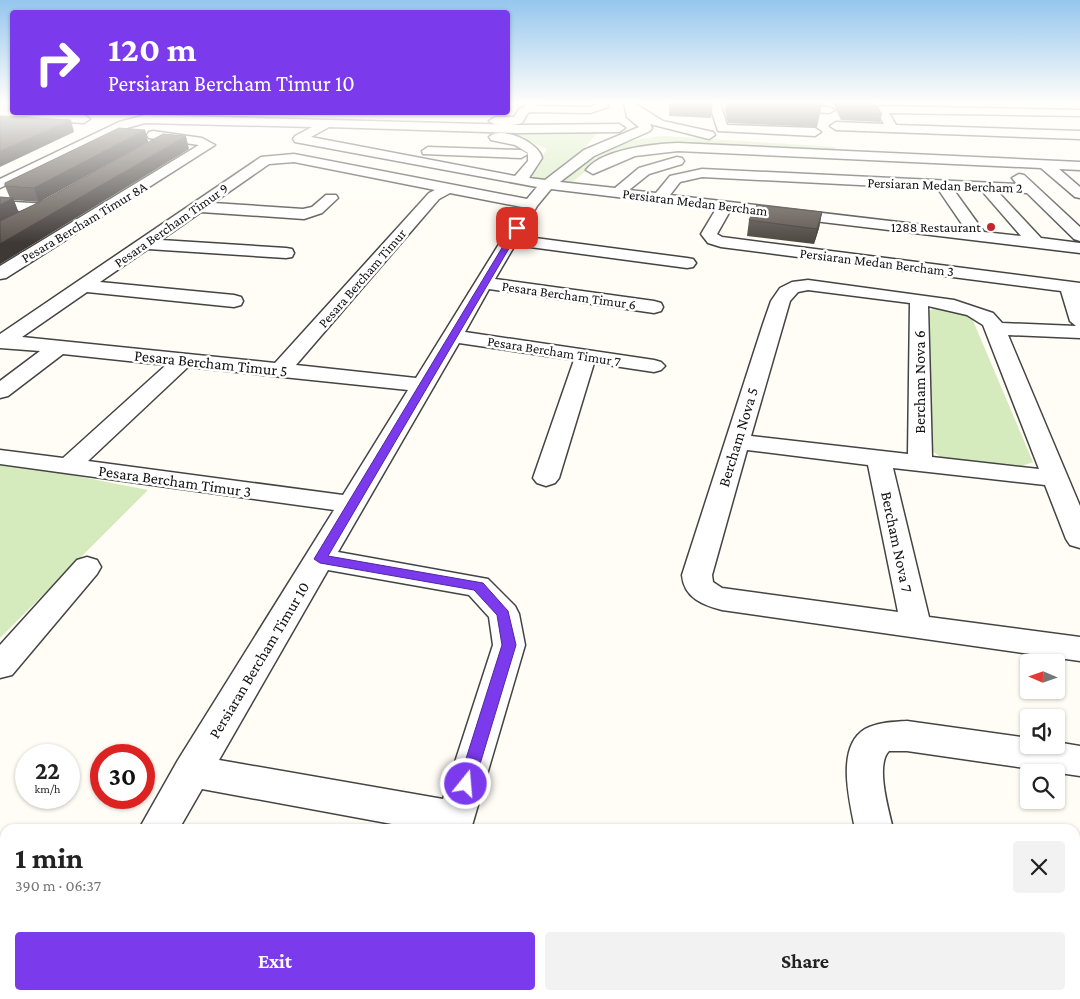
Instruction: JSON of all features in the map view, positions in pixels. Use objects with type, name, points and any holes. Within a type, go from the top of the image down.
[{"type":"street","points":[[0,171],[39,150]]},
{"type":"street","points":[[0,184],[71,150]]},
{"type":"street","points":[[0,198],[98,150]]},
{"type":"street","name":"Pesara Bercham Timur 8A","points":[[0,274],[201,150]]},
{"type":"street","name":"Persiaran Medan Bercham","points":[[416,150],[470,172],[519,181],[1080,248]]},
{"type":"street","points":[[459,150],[486,153],[535,154]]},
{"type":"street","points":[[519,181],[535,160],[535,154],[532,150]]},
{"type":"street","name":"Persiaran Bercham Timur 10","points":[[161,824],[422,385],[454,336],[531,204],[548,184],[594,150]]},
{"type":"street","points":[[574,187],[609,160],[653,150]]},
{"type":"street","points":[[689,150],[702,173]]},
{"type":"street","points":[[733,150],[1080,166]]},
{"type":"street","points":[[976,150],[1080,155]]},
{"type":"street","points":[[989,151],[1046,150]]},
{"type":"street","points":[[989,151],[1080,236]]},
{"type":"street","points":[[470,172],[486,153]]},
{"type":"street","points":[[809,154],[816,174]]},
{"type":"street","name":"Pesara Bercham Timur 9","points":[[1,341],[262,161],[279,157],[300,159],[446,189],[531,204]]},
{"type":"street","points":[[618,193],[638,172],[678,161],[695,160],[816,174],[1015,174]]},
{"type":"street","points":[[1043,163],[1080,194]]},
{"type":"street","name":"Persiaran Medan Bercham 2","points":[[660,198],[675,180],[690,174],[702,173],[816,174],[943,186],[1031,189]]},
{"type":"street","points":[[943,186],[979,236]]},
{"type":"street","points":[[986,187],[1035,242]]},
{"type":"street","name":"Pesara Bercham Timur","points":[[281,370],[434,196],[446,189]]},
{"type":"street","points":[[17,223],[68,194]]},
{"type":"street","points":[[197,207],[304,214],[318,210],[331,198]]},
{"type":"street","points":[[0,205],[98,213]]},
{"type":"street","name":"Persiaran Medan Bercham 3","points":[[724,206],[709,234],[714,240],[816,247],[1074,287]]},
{"type":"street","points":[[826,217],[821,233],[955,250]]},
{"type":"street","points":[[511,240],[687,263]]},
{"type":"street","points":[[144,244],[286,253]]},
{"type":"street","name":"Pesara Bercham Timur 6","points":[[484,283],[654,306]]},
{"type":"street","name":"Bercham Nova 5","points":[[916,626],[722,599],[703,591],[697,583],[697,575],[773,324],[786,289],[793,286],[808,285],[919,300]]},
{"type":"street","points":[[83,286],[234,301]]},
{"type":"street","points":[[1074,287],[1080,321]]},
{"type":"street","points":[[919,300],[941,302],[976,311],[986,317],[998,334],[1080,539]]},
{"type":"street","name":"Bercham Nova 6","points":[[919,300],[920,463]]},
{"type":"street","points":[[998,334],[1080,332]]},
{"type":"street","points":[[998,334],[1080,344]]},
{"type":"street","name":"Pesara Bercham Timur 7","points":[[454,336],[654,366]]},
{"type":"street","name":"Pesara Bercham Timur 5","points":[[1,341],[422,385]]},
{"type":"street","points":[[0,391],[59,347]]},
{"type":"street","points":[[546,478],[585,357]]},
{"type":"street","points":[[68,466],[184,360]]},
{"type":"street","points":[[737,440],[763,446],[1055,478]]},
{"type":"street","name":"Pesara Bercham Timur 3","points":[[0,457],[351,504]]},
{"type":"street","name":"Bercham Nova 7","points":[[879,459],[916,626]]},
{"type":"street","points":[[191,771],[453,824],[509,645],[504,614],[478,586],[320,559]]},
{"type":"street","points":[[0,666],[87,567]]},
{"type":"street","points":[[916,626],[1080,649]]},
{"type":"street","points":[[873,824],[864,768],[867,750],[876,740],[887,737],[907,736],[1080,761]]},
{"type":"green space","points":[[547,150],[583,150],[542,180],[527,180]]},
{"type":"green space","points":[[609,150],[639,150],[604,157],[571,183],[562,180],[587,162]]},
{"type":"green space","points":[[793,150],[836,150],[837,152]]},
{"type":"green space","points":[[938,307],[971,316],[1033,462],[1020,467],[943,459],[931,450],[929,311]]},
{"type":"green space","points":[[0,461],[148,490],[0,638]]},
{"type":"building","points":[[74,150],[107,150],[34,188],[5,186],[5,183]]},
{"type":"building","points":[[135,150],[163,150],[0,244],[0,221],[46,199]]},
{"type":"building","points":[[0,197],[13,198],[0,205]]},
{"type":"building","points":[[757,205],[822,212],[817,229],[749,220]]},
{"type":"place","name":"1288 Restaurant","points":[[991,227]]},
{"type":"route","points":[[466,784],[509,645],[504,614],[478,586],[320,559],[517,228]]}]
